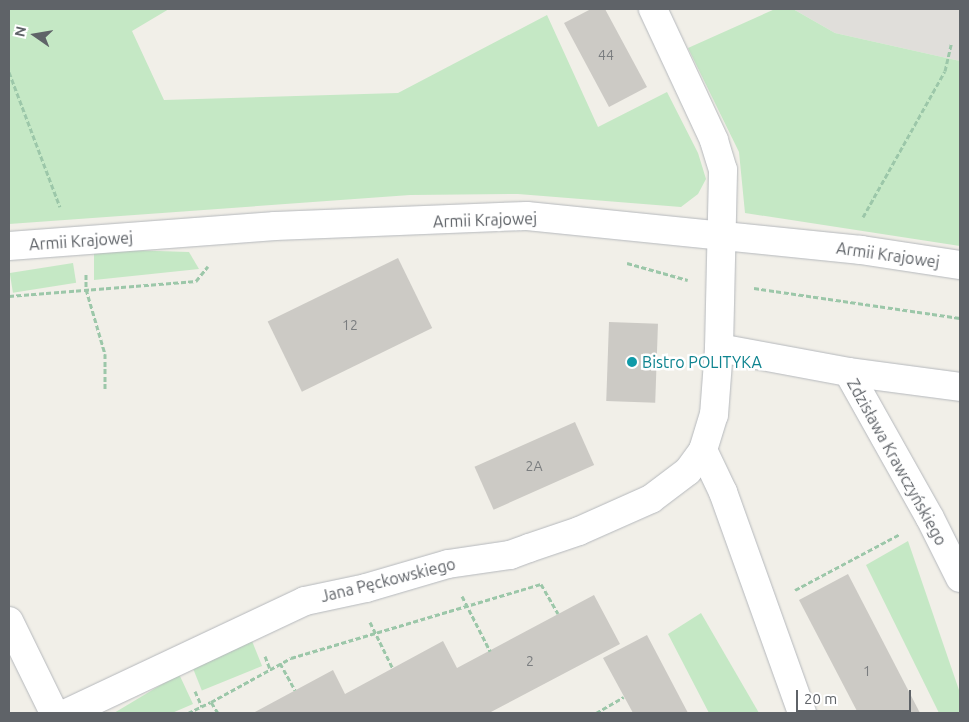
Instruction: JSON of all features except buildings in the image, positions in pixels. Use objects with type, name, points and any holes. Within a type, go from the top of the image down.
[{"type":"street","name":"Jana Pęckowskiego","points":[[67,713],[305,601],[366,588],[448,564],[510,555],[579,531],[651,499],[688,471],[703,450],[714,415],[720,348],[721,162],[714,140],[653,9]]},
{"type":"street","name":"Armii Krajowej","points":[[9,246],[294,225],[527,216],[862,250],[960,265]]},
{"type":"street","name":"Zdzisława Krawczyńskiego","points":[[720,348],[848,372],[960,387]]},
{"type":"street","name":"Zdzisława Krawczyńskiego","points":[[848,372],[930,518],[960,578]]},
{"type":"street","points":[[703,450],[723,492],[762,608],[802,713]]},
{"type":"street","points":[[9,621],[54,713]]},
{"type":"path","points":[[862,250],[863,217],[945,71],[951,44]]},
{"type":"path","points":[[9,72],[62,212]]},
{"type":"path","points":[[619,260],[685,280],[719,283],[960,318]]},
{"type":"path","points":[[9,296],[196,281],[211,262]]},
{"type":"path","points":[[86,289],[105,354],[105,389]]},
{"type":"path","points":[[762,608],[902,532]]},
{"type":"path","points":[[188,713],[280,663],[541,584],[558,614]]},
{"type":"path","points":[[466,606],[490,651]]},
{"type":"path","points":[[374,633],[393,668]]},
{"type":"path","points":[[280,663],[295,690]]},
{"type":"path","points":[[596,713],[624,697]]},
{"type":"path","points":[[211,702],[218,713]]},
{"type":"shaded area","points":[[793,9],[960,9],[960,61],[835,33]]},
{"type":"green space","points":[[9,9],[169,9],[132,31],[164,100],[398,93],[547,15],[598,127],[667,92],[698,153],[706,179],[698,194],[681,207],[518,194],[410,195],[9,224]]},
{"type":"green space","points":[[775,9],[793,9],[835,33],[960,61],[960,246],[745,213],[739,152],[688,48]]},
{"type":"green space","points":[[94,249],[189,252],[199,269],[94,280]]},
{"type":"green space","points":[[73,263],[76,283],[13,293],[10,273]]},
{"type":"green space","points":[[908,541],[960,693],[960,713],[939,713],[866,565]]},
{"type":"green space","points":[[701,613],[759,713],[709,713],[668,634]]},
{"type":"green space","points":[[252,641],[262,666],[202,690],[192,665]]},
{"type":"green space","points":[[179,674],[193,704],[172,713],[114,713]]},
{"type":"place","name":"Bistro POLITYKA","points":[[632,362]]}]
